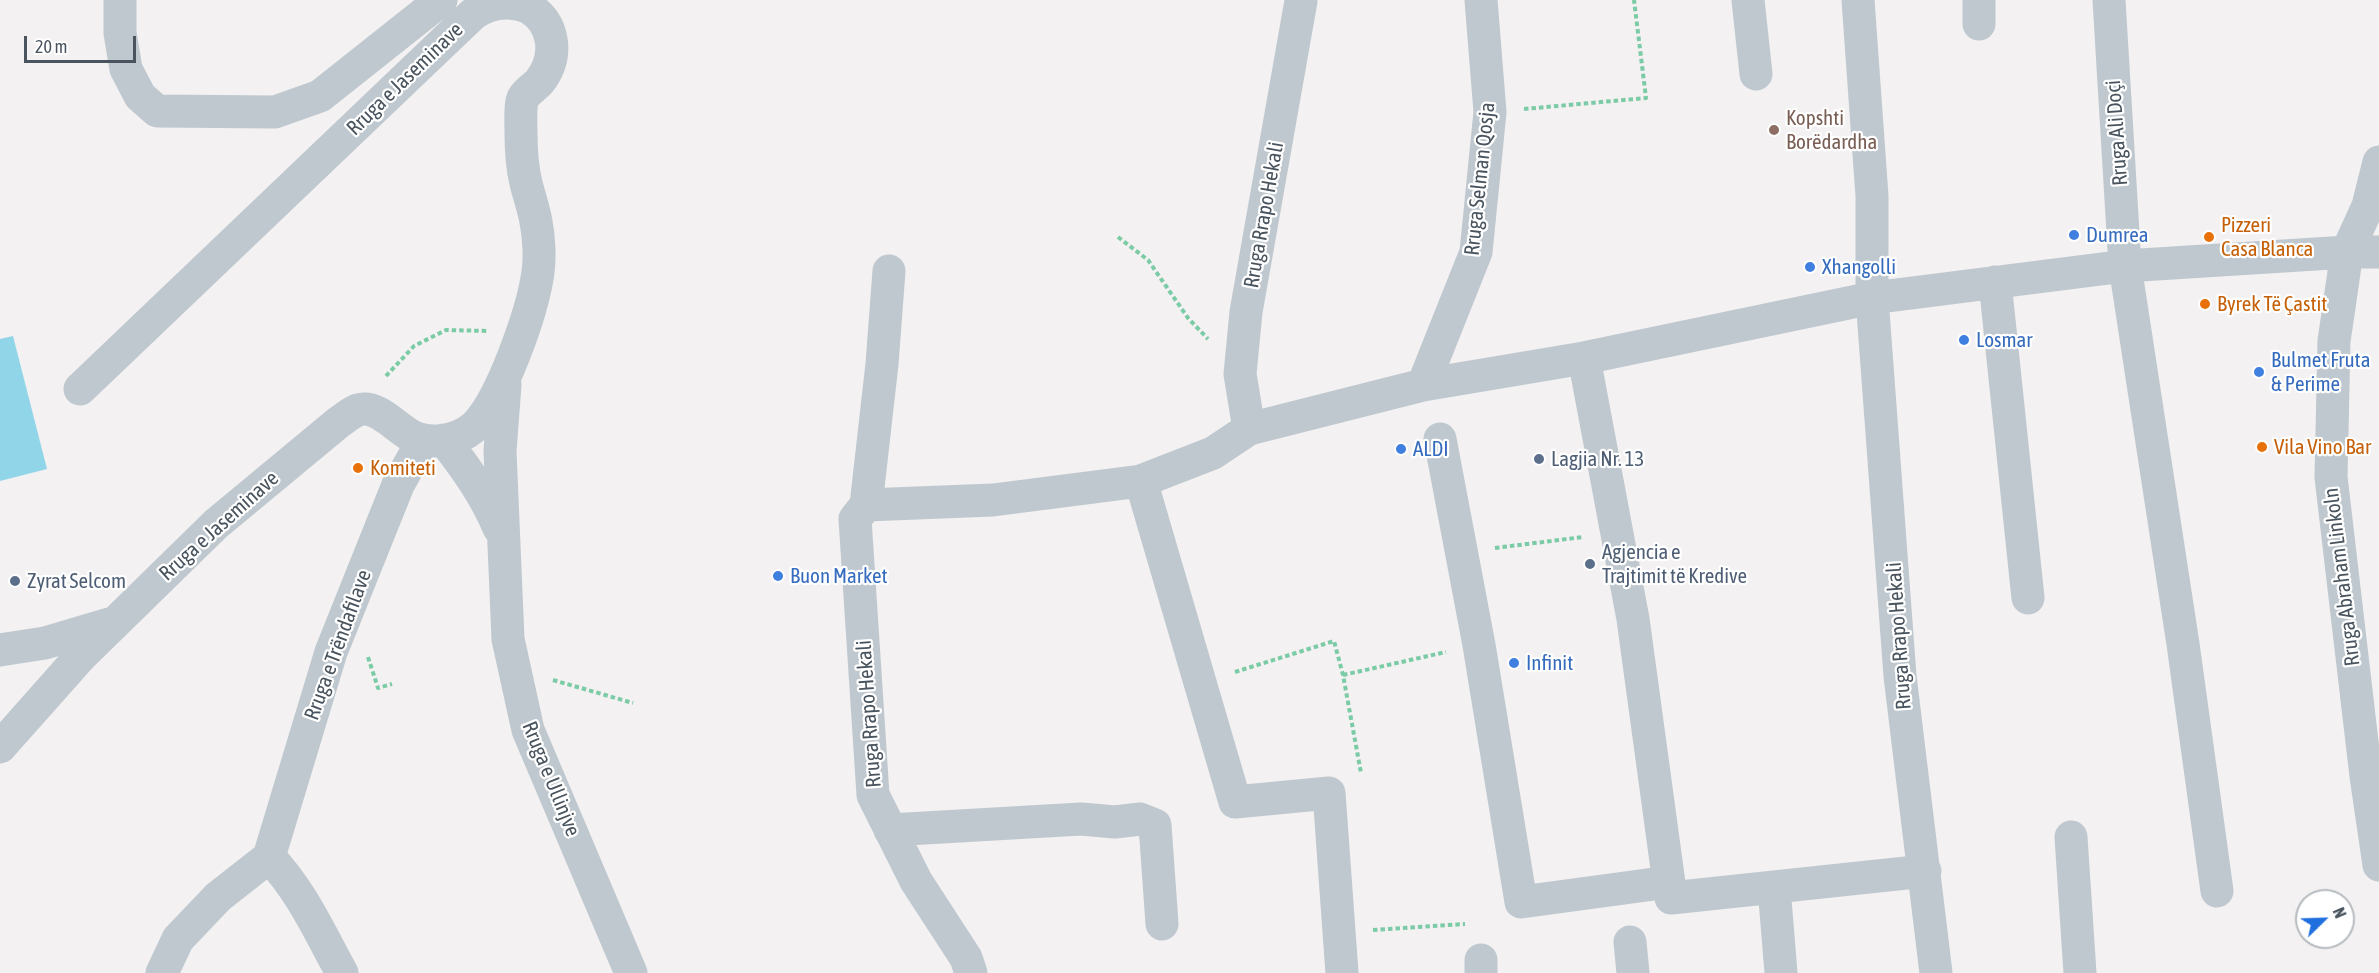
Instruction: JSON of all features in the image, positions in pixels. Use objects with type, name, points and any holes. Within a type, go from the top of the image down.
[{"type":"street","points":[[120,0],[120,33],[126,69],[141,96],[157,111],[275,112],[320,96],[441,0]]},
{"type":"street","name":"Rruga Selman Qosja","points":[[1423,385],[1476,252],[1490,112],[1481,0]]},
{"type":"street","points":[[1748,0],[1756,74]]},
{"type":"street","name":"Rruga Rrapo Hekali","points":[[1858,0],[1872,196],[1872,298],[1900,676],[1936,973]]},
{"type":"street","name":"Rruga Ali Doçi","points":[[2109,0],[2125,266]]},
{"type":"street","name":"Rruga e Jaseminave","points":[[80,389],[473,14],[485,5],[500,1],[513,1],[537,13],[547,26],[552,40],[552,56],[548,71],[522,99],[520,134],[525,180],[536,223],[538,272],[527,314],[506,372],[486,413],[472,428],[454,438],[433,440]]},
{"type":"street","name":"Rruga Rrapo Hekali","points":[[1249,429],[1240,374],[1246,312],[1301,1]]},
{"type":"street","name":"Rruga Abraham Linkoln","points":[[2379,162],[2368,206],[2347,252],[2334,340],[2331,477],[2366,776],[2379,865]]},
{"type":"street","points":[[866,505],[993,500],[1141,481],[1213,453],[1249,429],[1423,385],[1584,358],[1872,298],[2125,266],[2379,252]]},
{"type":"street","points":[[2125,266],[2183,644],[2217,891]]},
{"type":"street","name":"Rruga Rrapo Hekali","points":[[889,271],[882,364],[866,505],[855,519],[873,795],[916,881],[966,958],[971,973]]},
{"type":"street","points":[[1995,282],[2028,598]]},
{"type":"street","points":[[1584,358],[1633,619],[1670,890]]},
{"type":"street","name":"Rruga e Ullinjve","points":[[506,372],[500,451],[508,639],[528,730],[631,973]]},
{"type":"street","points":[[359,409],[375,411],[411,436],[433,440]]},
{"type":"street","name":"Rruga e Jaseminave","points":[[0,747],[80,657],[216,524],[339,422],[359,409]]},
{"type":"street","points":[[1440,439],[1521,902],[1670,890],[1774,887],[1925,871]]},
{"type":"street","name":"Rruga e Ullinjve","points":[[433,440],[468,470],[488,502],[505,541]]},
{"type":"street","name":"Rruga e Trëndafilave","points":[[269,857],[331,652],[398,485],[433,440]]},
{"type":"street","points":[[1141,481],[1235,802],[1329,793],[1342,973]]},
{"type":"street","name":"Rruga e Jaseminave","points":[[0,650],[45,643],[114,623]]},
{"type":"street","points":[[890,830],[1081,819],[1114,822],[1140,819],[1155,825],[1162,924]]},
{"type":"street","points":[[2071,837],[2080,973]]},
{"type":"street","points":[[162,973],[178,939],[218,897],[269,857],[282,871],[308,908],[342,973]]},
{"type":"street","points":[[1774,887],[1781,973]]},
{"type":"path","points":[[1490,112],[1646,98],[1634,0]]},
{"type":"path","points":[[1118,237],[1148,260],[1188,318]]},
{"type":"path","points":[[359,409],[414,345],[446,330],[475,330]]},
{"type":"path","points":[[1461,552],[1563,540]]},
{"type":"path","points":[[1200,683],[1334,641],[1343,675],[1361,777]]},
{"type":"path","points":[[1343,675],[1428,656]]},
{"type":"path","points":[[515,667],[633,704]]},
{"type":"path","points":[[1340,933],[1466,924]]},
{"type":"water","points":[[13,336],[47,469],[0,481],[0,339]]},
{"type":"place","name":"Kopshti Borëdardha","points":[[1774,130]]},
{"type":"place","name":"Dumrea","points":[[2074,235]]},
{"type":"place","name":"Pizzeri Casa Blanca","points":[[2209,237]]},
{"type":"place","name":"Xhangolli","points":[[1810,267]]},
{"type":"place","name":"Byrek Të Çastit","points":[[2205,304]]},
{"type":"place","name":"Losmar","points":[[1964,340]]},
{"type":"place","name":"Bulmet Fruta & Perime","points":[[2259,372]]},
{"type":"place","name":"Vila Vino Bar","points":[[2262,447]]},
{"type":"place","name":"ALDI","points":[[1401,449]]},
{"type":"place","name":"Lagjia Nr. 13","points":[[1539,459]]},
{"type":"place","name":"Komiteti","points":[[358,468]]},
{"type":"place","name":"Agjencia e Trajtimit të Kredive","points":[[1590,564]]},
{"type":"place","name":"Buon Market","points":[[778,576]]},
{"type":"place","name":"Zyrat Selcom","points":[[15,581]]},
{"type":"place","name":"Infinit","points":[[1514,663]]}]
